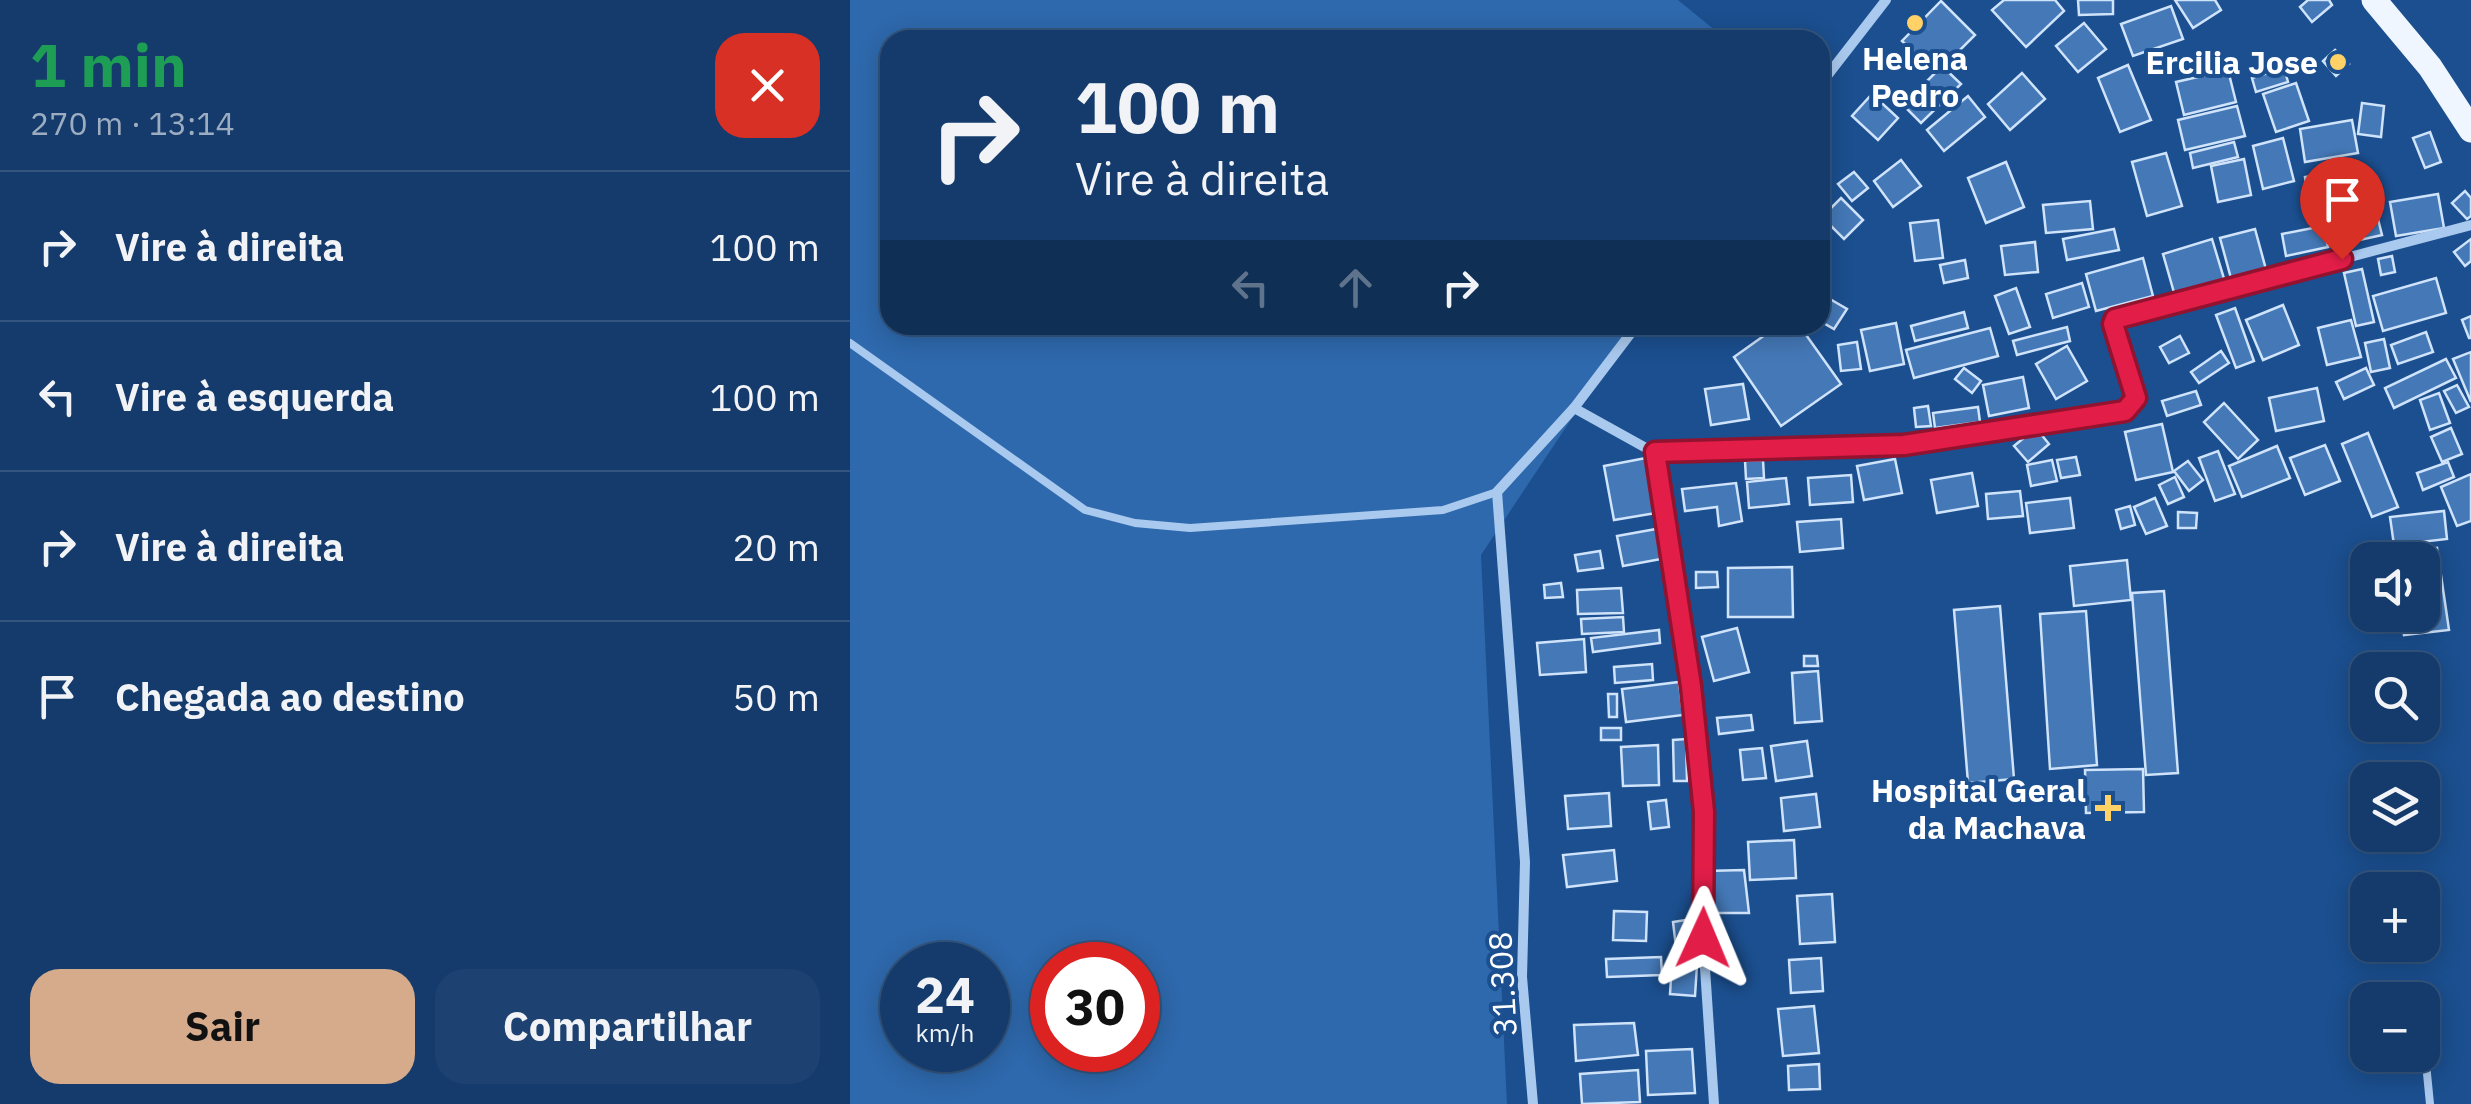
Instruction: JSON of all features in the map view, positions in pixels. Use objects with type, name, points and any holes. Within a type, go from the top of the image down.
[{"type":"main road","points":[[2374,0],[2430,67],[2471,130]]},
{"type":"street","points":[[1830,72],[1886,0]]},
{"type":"street","points":[[1574,408],[1655,452],[1904,445],[2125,411],[2136,398],[2113,324],[2115,319],[2471,225]]},
{"type":"street","points":[[1497,492],[1574,408],[1629,335]]},
{"type":"street","points":[[1655,452],[1691,686],[1704,812],[1703,938],[1714,1104]]},
{"type":"street","name":"31.308","points":[[1497,492],[1525,862],[1522,978],[1533,1104]]},
{"type":"lane","points":[[850,343],[1085,510],[1134,524],[1190,528],[1443,510],[1497,492]]},
{"type":"lane","points":[[2427,1072],[2430,1104]]},
{"type":"shaded area","points":[[850,0],[1678,0],[1715,30],[880,30],[880,335],[1627,335],[1481,555],[1507,1104],[850,1104]]},
{"type":"building","points":[[2004,0],[2055,0],[2064,11],[2026,47],[1992,10]]},
{"type":"building","points":[[2078,0],[2113,0],[2113,14],[2079,15]]},
{"type":"building","points":[[2175,0],[2215,0],[2221,10],[2193,28]]},
{"type":"building","points":[[2308,0],[2329,0],[2332,5],[2312,22],[2300,7]]},
{"type":"building","points":[[1941,1],[1975,35],[1947,63],[1935,52],[1924,63],[1902,41]]},
{"type":"building","points":[[2171,6],[2183,39],[2133,56],[2121,24]]},
{"type":"building","points":[[2084,23],[2106,49],[2078,72],[2056,46]]},
{"type":"building","points":[[2335,50],[2349,64],[2336,76],[2323,61]]},
{"type":"building","points":[[2128,65],[2151,120],[2120,132],[2098,78]]},
{"type":"building","points":[[1942,66],[1961,84],[1921,123],[1903,105]]},
{"type":"building","points":[[2284,68],[2288,82],[2256,92],[2252,78]]},
{"type":"building","points":[[2228,70],[2236,102],[2184,115],[2176,82]]},
{"type":"building","points":[[2022,73],[2045,99],[2010,130],[1988,104]]},
{"type":"building","points":[[2296,83],[2309,121],[2276,132],[2263,94]]},
{"type":"building","points":[[1872,94],[1898,118],[1878,140],[1852,116]]},
{"type":"building","points":[[1968,96],[1985,117],[1944,151],[1927,130]]},
{"type":"building","points":[[2362,103],[2384,106],[2381,137],[2358,134]]},
{"type":"building","points":[[2237,106],[2245,136],[2185,150],[2178,120]]},
{"type":"building","points":[[2352,120],[2358,153],[2305,162],[2300,129]]},
{"type":"building","points":[[2430,132],[2441,162],[2425,168],[2413,138]]},
{"type":"building","points":[[2283,138],[2294,181],[2263,189],[2253,146]]},
{"type":"building","points":[[2234,142],[2238,157],[2193,168],[2190,153]]},
{"type":"building","points":[[2166,153],[2182,206],[2147,216],[2132,162]]},
{"type":"building","points":[[2244,159],[2251,195],[2218,202],[2211,166]]},
{"type":"building","points":[[1901,160],[1921,186],[1893,207],[1874,181]]},
{"type":"building","points":[[2006,162],[2024,207],[1986,223],[1968,178]]},
{"type":"building","points":[[1854,172],[1868,188],[1852,201],[1838,184]]},
{"type":"building","points":[[2337,172],[2341,194],[2308,199],[2305,177]]},
{"type":"building","points":[[2465,191],[2471,198],[2471,216],[2467,219],[2452,203]]},
{"type":"building","points":[[2438,194],[2444,228],[2396,236],[2390,202]]},
{"type":"building","points":[[1841,198],[1863,220],[1844,239],[1830,225],[1830,209]]},
{"type":"building","points":[[2090,201],[2093,229],[2046,233],[2043,205]]},
{"type":"building","points":[[2374,203],[2382,235],[2355,241],[2347,209]]},
{"type":"building","points":[[1938,220],[1943,258],[1915,261],[1910,223]]},
{"type":"building","points":[[2323,226],[2328,247],[2286,256],[2282,234]]},
{"type":"building","points":[[2114,229],[2119,250],[2067,260],[2063,239]]},
{"type":"building","points":[[2255,229],[2267,273],[2232,282],[2220,238]]},
{"type":"building","points":[[2212,239],[2225,282],[2175,296],[2163,254]]},
{"type":"building","points":[[2471,239],[2471,261],[2465,266],[2454,252]]},
{"type":"building","points":[[2035,242],[2038,272],[2005,275],[2001,246]]},
{"type":"building","points":[[2392,256],[2395,272],[2381,275],[2378,259]]},
{"type":"building","points":[[2143,258],[2153,296],[2096,311],[2086,274]]},
{"type":"building","points":[[1965,260],[1968,278],[1944,283],[1940,265]]},
{"type":"building","points":[[2362,269],[2374,322],[2356,326],[2344,273]]},
{"type":"building","points":[[2436,278],[2446,313],[2383,331],[2373,296]]},
{"type":"building","points":[[2082,283],[2089,307],[2053,318],[2046,294]]},
{"type":"building","points":[[2016,288],[2030,327],[2009,334],[1995,296]]},
{"type":"building","points":[[1830,299],[1847,309],[1834,329],[1830,327]]},
{"type":"building","points":[[2283,305],[2299,345],[2263,360],[2246,320]]},
{"type":"building","points":[[2235,308],[2254,361],[2236,368],[2216,315]]},
{"type":"building","points":[[1964,312],[1968,328],[1915,341],[1911,326]]},
{"type":"building","points":[[2471,316],[2471,338],[2469,338],[2462,320]]},
{"type":"building","points":[[2351,320],[2361,357],[2327,365],[2318,328]]},
{"type":"building","points":[[1896,323],[1904,364],[1870,371],[1861,330]]},
{"type":"building","points":[[2067,327],[2070,341],[2017,355],[2013,341]]},
{"type":"building","points":[[1990,328],[1998,356],[1914,378],[1906,350]]},
{"type":"building","points":[[2426,332],[2433,352],[2398,364],[2391,345]]},
{"type":"building","points":[[1765,335],[1806,335],[1841,384],[1781,426],[1734,357]]},
{"type":"building","points":[[2180,336],[2189,353],[2169,363],[2160,347]]},
{"type":"building","points":[[2384,339],[2390,368],[2371,372],[2365,343]]},
{"type":"building","points":[[1857,342],[1861,369],[1841,371],[1838,345]]},
{"type":"building","points":[[2067,346],[2087,381],[2056,399],[2036,364]]},
{"type":"building","points":[[2221,351],[2229,363],[2199,383],[2191,372]]},
{"type":"building","points":[[2471,352],[2471,402],[2453,359]]},
{"type":"building","points":[[2446,359],[2456,378],[2394,408],[2385,388]]},
{"type":"building","points":[[1964,368],[1981,381],[1972,393],[1955,379]]},
{"type":"building","points":[[2366,368],[2374,385],[2344,399],[2336,382]]},
{"type":"building","points":[[2023,377],[2029,408],[1989,416],[1983,385]]},
{"type":"building","points":[[1743,384],[1749,419],[1711,425],[1705,389]]},
{"type":"building","points":[[2457,385],[2469,407],[2456,413],[2444,391]]},
{"type":"building","points":[[2317,388],[2324,421],[2276,431],[2269,398]]},
{"type":"building","points":[[2196,391],[2201,405],[2167,416],[2162,401]]},
{"type":"building","points":[[2439,393],[2450,423],[2430,430],[2420,400]]},
{"type":"building","points":[[2224,403],[2258,440],[2238,459],[2204,422]]},
{"type":"building","points":[[1928,406],[1931,426],[1916,427],[1914,408]]},
{"type":"building","points":[[1978,407],[1980,422],[1935,428],[1933,413]]},
{"type":"building","points":[[2162,424],[2173,472],[2136,480],[2125,432]]},
{"type":"building","points":[[2036,428],[2049,444],[2028,462],[2014,446]]},
{"type":"building","points":[[2451,428],[2462,454],[2442,462],[2431,437]]},
{"type":"building","points":[[2368,433],[2398,507],[2372,517],[2342,444]]},
{"type":"building","points":[[2325,445],[2340,481],[2305,495],[2290,458]]},
{"type":"building","points":[[2277,446],[2290,478],[2242,497],[2229,466]]},
{"type":"building","points":[[2218,451],[2235,494],[2215,501],[2199,458]]},
{"type":"building","points":[[2076,457],[2080,475],[2061,478],[2057,460]]},
{"type":"building","points":[[1646,458],[1656,513],[1614,520],[1604,466]]},
{"type":"building","points":[[1895,459],[1902,493],[1864,500],[1857,466]]},
{"type":"building","points":[[1763,460],[1764,478],[1746,479],[1745,461]]},
{"type":"building","points":[[2052,460],[2057,481],[2031,486],[2027,465]]},
{"type":"building","points":[[2188,461],[2203,480],[2189,491],[2174,471]]},
{"type":"building","points":[[2448,462],[2454,477],[2423,490],[2417,473]]},
{"type":"building","points":[[1972,473],[1978,506],[1937,513],[1931,480]]},
{"type":"building","points":[[2471,474],[2471,521],[2457,526],[2441,487]]},
{"type":"building","points":[[1851,475],[1853,502],[1810,505],[1808,478]]},
{"type":"building","points":[[2175,477],[2184,497],[2168,504],[2159,485]]},
{"type":"building","points":[[1786,478],[1789,504],[1749,508],[1747,482]]},
{"type":"building","points":[[1736,483],[1742,521],[1719,526],[1717,507],[1685,511],[1682,489]]},
{"type":"building","points":[[2020,491],[2023,516],[1988,519],[1986,494]]},
{"type":"building","points":[[2070,498],[2074,528],[2030,533],[2026,503]]},
{"type":"building","points":[[2155,498],[2167,526],[2146,534],[2134,507]]},
{"type":"building","points":[[2130,506],[2135,525],[2121,529],[2116,510]]},
{"type":"building","points":[[2444,511],[2447,539],[2394,542],[2390,517]]},
{"type":"building","points":[[2178,512],[2197,513],[2196,528],[2178,528]]},
{"type":"building","points":[[1841,519],[1843,548],[1800,552],[1797,522]]},
{"type":"building","points":[[1656,529],[1661,559],[1623,566],[1617,536]]},
{"type":"building","points":[[1600,551],[1603,568],[1578,571],[1575,555]]},
{"type":"building","points":[[2127,560],[2131,600],[2074,606],[2070,566]]},
{"type":"building","points":[[1792,567],[1793,617],[1728,617],[1728,568]]},
{"type":"building","points":[[2440,568],[2449,630],[2440,631]]},
{"type":"building","points":[[1696,572],[1717,572],[1718,587],[1696,588]]},
{"type":"building","points":[[1561,583],[1563,597],[1545,598],[1544,585]]},
{"type":"building","points":[[1621,588],[1623,613],[1578,614],[1577,590]]},
{"type":"building","points":[[2164,591],[2178,773],[2146,775],[2132,593]]},
{"type":"building","points":[[2000,606],[2014,779],[1968,783],[1954,610]]},
{"type":"building","points":[[2086,611],[2097,765],[2050,769],[2040,614]]},
{"type":"building","points":[[1623,617],[1624,632],[1582,634],[1581,619]]},
{"type":"building","points":[[1737,628],[1749,672],[1714,681],[1702,637]]},
{"type":"building","points":[[1659,630],[1660,643],[1593,652],[1591,638]]},
{"type":"building","points":[[1584,639],[1586,672],[1540,675],[1537,643]]},
{"type":"building","points":[[1804,656],[1817,656],[1818,666],[1804,666]]},
{"type":"building","points":[[1652,664],[1653,680],[1615,683],[1614,667]]},
{"type":"building","points":[[1818,671],[1822,721],[1795,723],[1792,673]]},
{"type":"building","points":[[1679,682],[1683,715],[1626,722],[1622,689]]},
{"type":"building","points":[[1608,694],[1617,694],[1617,717],[1609,717]]},
{"type":"building","points":[[1751,715],[1753,730],[1719,734],[1717,718]]},
{"type":"building","points":[[1601,728],[1621,728],[1621,740],[1601,740]]},
{"type":"building","points":[[1686,739],[1687,781],[1674,781],[1673,740]]},
{"type":"building","points":[[1807,741],[1812,776],[1776,781],[1771,746]]},
{"type":"building","points":[[1658,745],[1659,785],[1623,786],[1621,747]]},
{"type":"building","points":[[1762,748],[1766,778],[1743,780],[1740,750]]},
{"type":"building","points":[[2143,769],[2144,812],[2086,813],[2085,770]]},
{"type":"building","points":[[1609,793],[1611,826],[1568,829],[1565,796]]},
{"type":"building","points":[[1816,794],[1820,827],[1784,831],[1781,798]]},
{"type":"building","points":[[1666,800],[1669,827],[1651,829],[1648,802]]},
{"type":"building","points":[[1794,840],[1796,878],[1750,880],[1748,842]]},
{"type":"building","points":[[1614,850],[1617,881],[1567,887],[1563,855]]},
{"type":"building","points":[[1744,870],[1749,913],[1708,913],[1706,871]]},
{"type":"building","points":[[1832,894],[1835,942],[1800,944],[1797,896]]},
{"type":"building","points":[[1614,911],[1647,912],[1646,941],[1613,940]]},
{"type":"building","points":[[1692,919],[1695,945],[1676,947],[1673,922]]},
{"type":"building","points":[[1661,957],[1662,975],[1607,977],[1606,959]]},
{"type":"building","points":[[1821,958],[1823,991],[1791,993],[1789,960]]},
{"type":"building","points":[[1672,963],[1697,965],[1695,996],[1670,994]]},
{"type":"building","points":[[1814,1006],[1819,1053],[1783,1056],[1778,1009]]},
{"type":"building","points":[[1634,1023],[1638,1055],[1576,1061],[1574,1025]]},
{"type":"building","points":[[1692,1049],[1695,1093],[1648,1095],[1646,1051]]},
{"type":"building","points":[[1819,1064],[1820,1089],[1789,1090],[1788,1066]]},
{"type":"building","points":[[1638,1070],[1640,1102],[1582,1104],[1580,1074]]},
{"type":"place","name":"Helena Pedro","points":[[1915,23]]},
{"type":"place","name":"Ercilia Jose","points":[[2338,62]]},
{"type":"place","name":"Hospital Geral da Machava","points":[[2108,808]]},
{"type":"route","points":[[1703,938],[1704,812],[1691,686],[1655,452],[1904,445],[2125,411],[2136,398],[2113,324],[2115,319],[2342,259]]}]
